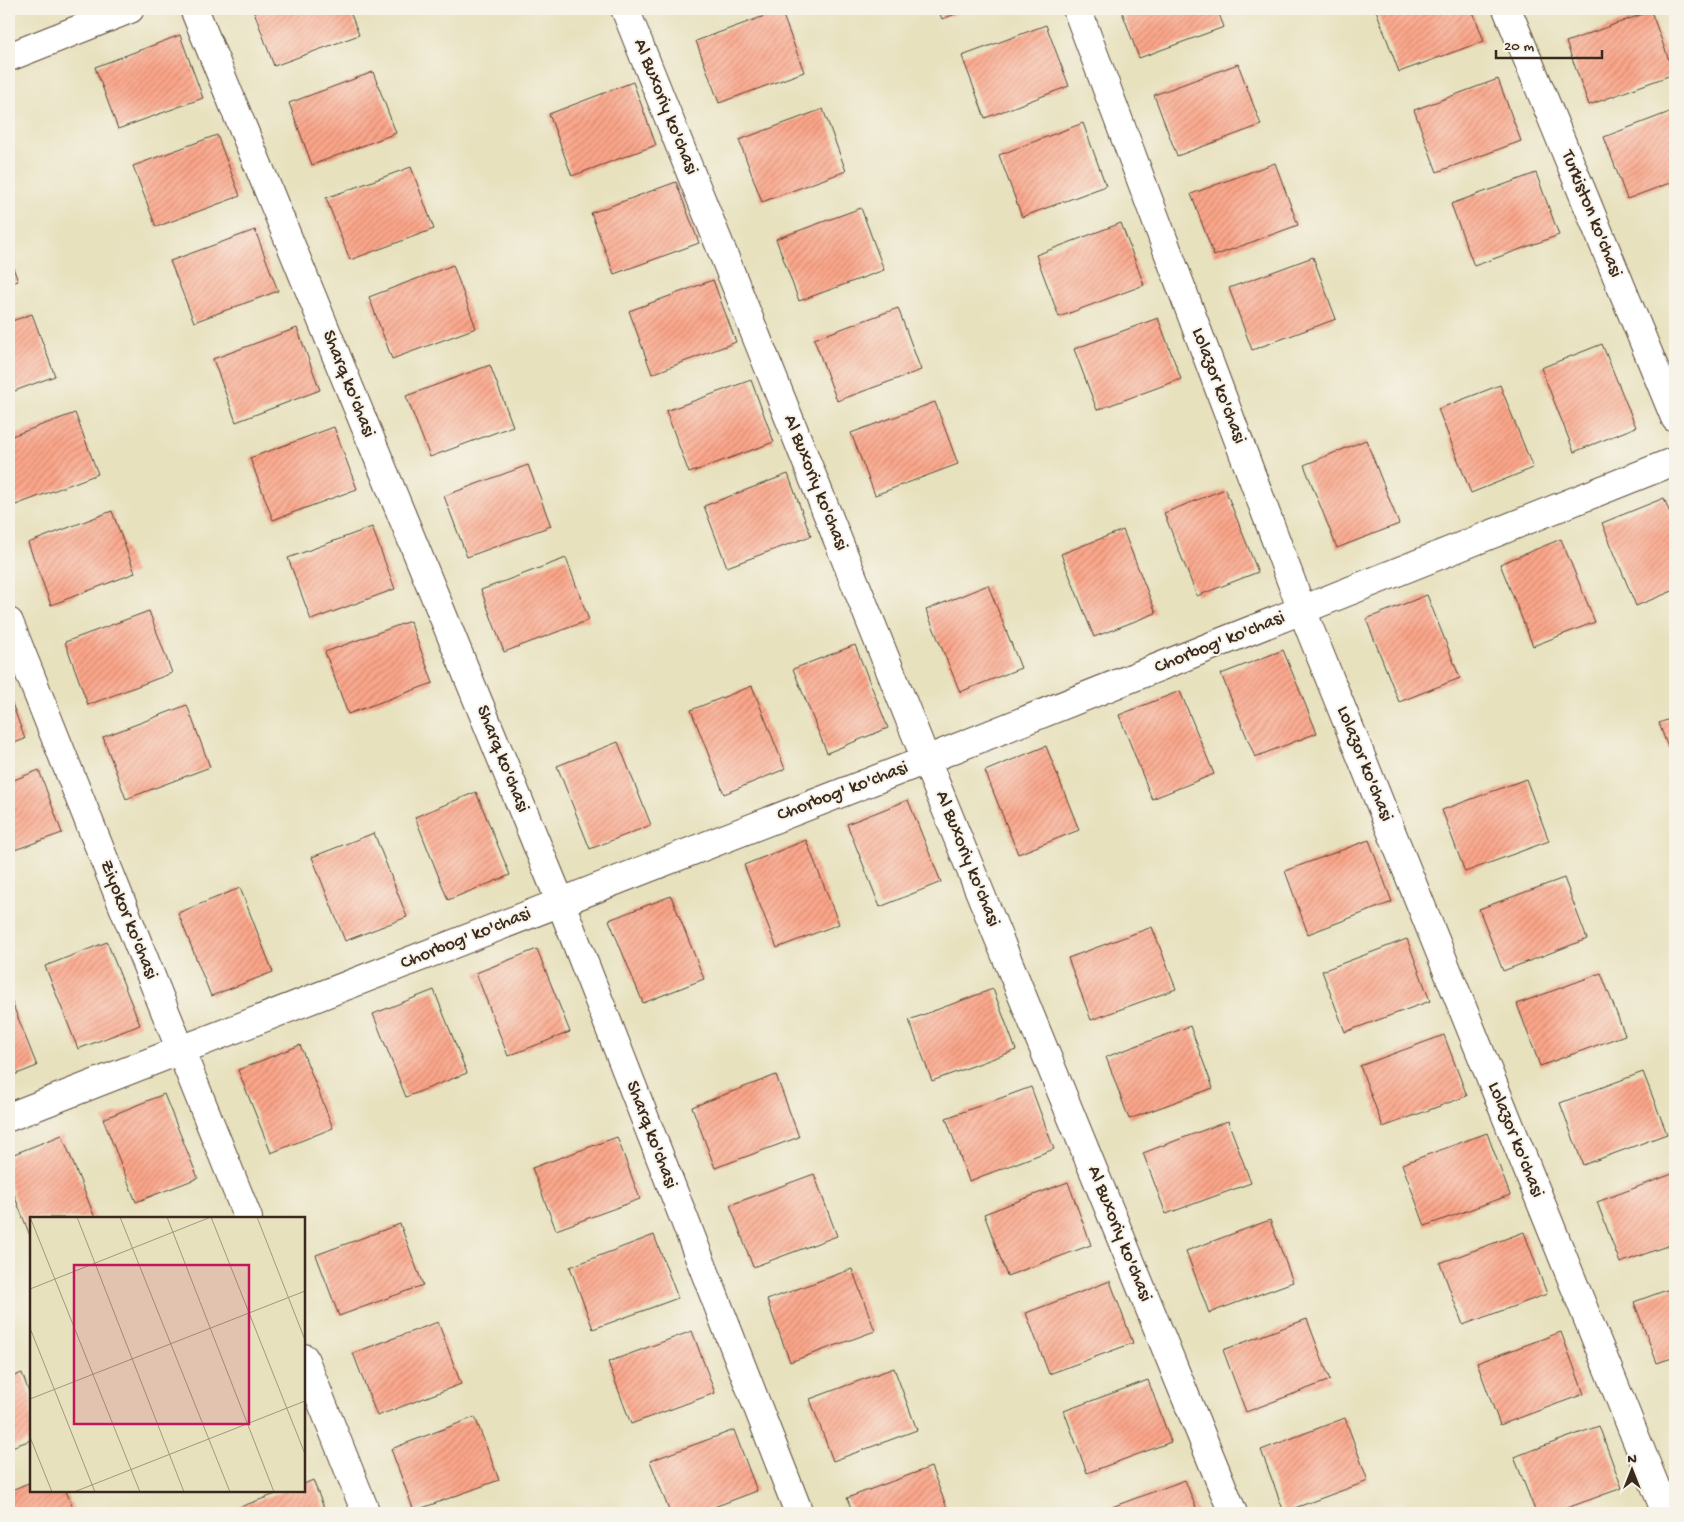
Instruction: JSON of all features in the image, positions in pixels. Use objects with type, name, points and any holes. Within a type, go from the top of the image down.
[{"type":"street","points":[[9,57],[130,9]]},
{"type":"street","name":"Sharq ko'chasi","points":[[194,9],[560,901],[799,1513]]},
{"type":"street","name":"Al Buxoriy ko'chasi","points":[[625,9],[926,760],[1233,1513]]},
{"type":"street","name":"Lolazor ko'chasi","points":[[1077,9],[1302,610],[1666,1513]]},
{"type":"street","name":"Turkiston ko'chasi","points":[[1507,9],[1675,418]]},
{"type":"street","name":"Chorbog' ko'chasi","points":[[9,1117],[926,760],[1675,461]]},
{"type":"street","name":"Ziyokor ko'chasi","points":[[9,622],[248,1217]]},
{"type":"street","points":[[305,1360],[366,1513]]},
{"type":"building","points":[[253,9],[349,9],[359,35],[274,66]]},
{"type":"building","points":[[938,9],[969,9],[942,19]]},
{"type":"building","points":[[1121,9],[1217,9],[1224,27],[1139,58]]},
{"type":"building","points":[[1472,9],[1484,41],[1399,72],[1376,10]]},
{"type":"building","points":[[781,10],[804,72],[719,103],[696,41]]},
{"type":"building","points":[[1651,11],[1674,74],[1589,105],[1566,42]]},
{"type":"building","points":[[1046,25],[1069,86],[985,118],[962,56]]},
{"type":"building","points":[[180,35],[203,98],[118,129],[95,67]]},
{"type":"building","points":[[1238,64],[1261,125],[1177,156],[1154,95]]},
{"type":"building","points":[[373,72],[396,133],[312,165],[289,103]]},
{"type":"building","points":[[1498,79],[1521,141],[1437,172],[1414,110]]},
{"type":"building","points":[[633,82],[656,145],[572,176],[549,114]]},
{"type":"building","points":[[823,109],[846,171],[762,202],[739,140]]},
{"type":"building","points":[[1675,110],[1675,181],[1627,199],[1604,137]]},
{"type":"building","points":[[1083,123],[1106,186],[1022,217],[999,155]]},
{"type":"building","points":[[217,135],[240,196],[156,227],[133,166]]},
{"type":"building","points":[[1275,163],[1298,225],[1214,256],[1191,194]]},
{"type":"building","points":[[411,167],[434,229],[350,260],[326,198]]},
{"type":"building","points":[[1536,173],[1559,235],[1474,266],[1451,204]]},
{"type":"building","points":[[676,182],[699,243],[614,274],[591,213]]},
{"type":"building","points":[[861,208],[884,270],[799,301],[776,239]]},
{"type":"building","points":[[1121,223],[1144,285],[1059,317],[1036,255]]},
{"type":"building","points":[[255,230],[278,291],[194,322],[170,261]]},
{"type":"building","points":[[9,257],[18,281],[9,284]]},
{"type":"building","points":[[1313,257],[1336,319],[1252,350],[1229,288]]},
{"type":"building","points":[[453,265],[476,328],[392,359],[369,297]]},
{"type":"building","points":[[713,280],[736,342],[652,374],[629,311]]},
{"type":"building","points":[[898,308],[921,370],[837,401],[814,339]]},
{"type":"building","points":[[32,314],[55,376],[9,393],[9,322]]},
{"type":"building","points":[[1158,318],[1181,379],[1097,410],[1074,349]]},
{"type":"building","points":[[297,328],[320,390],[236,422],[213,359]]},
{"type":"building","points":[[1602,344],[1636,427],[1574,452],[1541,368]]},
{"type":"building","points":[[490,365],[513,426],[430,457],[406,396]]},
{"type":"building","points":[[751,380],[774,442],[689,473],[666,411]]},
{"type":"building","points":[[1500,385],[1533,468],[1471,493],[1438,409]]},
{"type":"building","points":[[935,402],[958,464],[875,495],[851,433]]},
{"type":"building","points":[[75,413],[98,474],[13,506],[9,493],[9,437]]},
{"type":"building","points":[[334,427],[357,489],[273,520],[250,458]]},
{"type":"building","points":[[1366,440],[1399,524],[1337,548],[1304,465]]},
{"type":"building","points":[[528,465],[551,526],[467,557],[444,496]]},
{"type":"building","points":[[788,474],[811,536],[727,567],[704,506]]},
{"type":"building","points":[[1225,489],[1258,572],[1197,596],[1164,513]]},
{"type":"building","points":[[1664,498],[1675,526],[1675,590],[1636,606],[1602,523]]},
{"type":"building","points":[[112,511],[135,573],[51,605],[28,543]]},
{"type":"building","points":[[372,527],[395,589],[311,620],[288,558]]},
{"type":"building","points":[[1123,530],[1156,613],[1094,637],[1061,554]]},
{"type":"building","points":[[1561,539],[1595,622],[1533,646],[1500,564]]},
{"type":"building","points":[[566,558],[589,620],[504,652],[481,590]]},
{"type":"building","points":[[988,585],[1021,668],[960,692],[926,610]]},
{"type":"building","points":[[1427,595],[1460,678],[1399,702],[1366,619]]},
{"type":"building","points":[[149,611],[172,673],[88,705],[65,642]]},
{"type":"building","points":[[410,621],[433,683],[348,714],[325,652]]},
{"type":"building","points":[[855,645],[888,728],[827,753],[793,669]]},
{"type":"building","points":[[1283,650],[1317,733],[1255,757],[1221,674]]},
{"type":"building","points":[[752,686],[785,769],[724,794],[691,710]]},
{"type":"building","points":[[1180,691],[1214,774],[1152,799],[1119,715]]},
{"type":"building","points":[[9,695],[25,739],[9,745]]},
{"type":"building","points":[[187,705],[210,767],[126,799],[103,737]]},
{"type":"building","points":[[1675,717],[1675,767],[1659,723]]},
{"type":"building","points":[[618,742],[651,825],[590,849],[557,766]]},
{"type":"building","points":[[1046,746],[1079,830],[1018,854],[985,771]]},
{"type":"building","points":[[39,770],[62,833],[9,852],[9,782]]},
{"type":"building","points":[[1526,779],[1549,841],[1465,872],[1442,810]]},
{"type":"building","points":[[476,792],[510,875],[448,900],[415,817]]},
{"type":"building","points":[[908,800],[941,882],[880,907],[847,824]]},
{"type":"building","points":[[374,833],[407,917],[345,941],[312,857]]},
{"type":"building","points":[[806,840],[839,924],[777,948],[744,865]]},
{"type":"building","points":[[1369,840],[1392,902],[1308,934],[1285,871]]},
{"type":"building","points":[[1564,878],[1587,939],[1503,971],[1479,909]]},
{"type":"building","points":[[240,888],[273,972],[211,996],[178,913]]},
{"type":"building","points":[[671,896],[704,979],[643,1003],[609,920]]},
{"type":"building","points":[[1152,927],[1176,989],[1091,1020],[1068,958]]},
{"type":"building","points":[[1407,939],[1430,1001],[1345,1032],[1322,971]]},
{"type":"building","points":[[107,942],[140,1025],[78,1049],[45,966]]},
{"type":"building","points":[[537,949],[570,1032],[508,1056],[476,973]]},
{"type":"building","points":[[1601,973],[1625,1035],[1540,1066],[1517,1004]]},
{"type":"building","points":[[993,989],[1016,1050],[932,1081],[909,1020]]},
{"type":"building","points":[[434,990],[467,1073],[406,1097],[373,1014]]},
{"type":"building","points":[[9,995],[37,1066],[9,1077]]},
{"type":"building","points":[[1190,1026],[1213,1088],[1129,1119],[1106,1057]]},
{"type":"building","points":[[1444,1035],[1467,1096],[1383,1127],[1360,1066]]},
{"type":"building","points":[[300,1045],[333,1128],[271,1153],[238,1070]]},
{"type":"building","points":[[1643,1072],[1667,1134],[1583,1165],[1560,1103]]},
{"type":"building","points":[[776,1075],[799,1137],[715,1168],[692,1107]]},
{"type":"building","points":[[1031,1087],[1054,1149],[969,1181],[946,1118]]},
{"type":"building","points":[[164,1094],[198,1178],[136,1202],[103,1119]]},
{"type":"building","points":[[1228,1121],[1251,1183],[1166,1214],[1143,1153]]},
{"type":"building","points":[[1487,1133],[1510,1195],[1425,1226],[1402,1164]]},
{"type":"building","points":[[62,1135],[95,1217],[30,1217],[30,1235],[9,1182],[9,1156]]},
{"type":"building","points":[[617,1137],[640,1199],[556,1230],[532,1168]]},
{"type":"building","points":[[1675,1173],[1675,1243],[1620,1263],[1597,1202]]},
{"type":"building","points":[[814,1174],[837,1236],[753,1267],[730,1205]]},
{"type":"building","points":[[1068,1182],[1091,1245],[1007,1276],[984,1214]]},
{"type":"building","points":[[1270,1220],[1293,1282],[1209,1313],[1186,1251]]},
{"type":"building","points":[[400,1224],[423,1285],[339,1316],[316,1255]]},
{"type":"building","points":[[1524,1232],[1547,1294],[1463,1325],[1440,1263]]},
{"type":"building","points":[[654,1235],[678,1298],[593,1329],[570,1267]]},
{"type":"building","points":[[852,1269],[875,1331],[790,1362],[767,1300]]},
{"type":"building","points":[[1110,1281],[1133,1343],[1049,1374],[1026,1313]]},
{"type":"building","points":[[1675,1287],[1675,1357],[1657,1363],[1634,1302]]},
{"type":"building","points":[[1307,1319],[1330,1380],[1246,1412],[1223,1350]]},
{"type":"building","points":[[438,1322],[461,1384],[377,1416],[353,1353]]},
{"type":"building","points":[[692,1331],[715,1393],[631,1424],[608,1362]]},
{"type":"building","points":[[1561,1332],[1584,1394],[1500,1425],[1477,1363]]},
{"type":"building","points":[[894,1368],[917,1430],[833,1461],[810,1399]]},
{"type":"building","points":[[22,1373],[30,1395],[30,1440],[9,1448],[9,1378]]},
{"type":"building","points":[[1148,1380],[1171,1442],[1087,1473],[1064,1411]]},
{"type":"building","points":[[475,1417],[499,1480],[414,1511],[391,1449]]},
{"type":"building","points":[[1345,1418],[1368,1481],[1284,1512],[1261,1450]]},
{"type":"building","points":[[1599,1426],[1622,1488],[1553,1513],[1536,1513],[1514,1457]]},
{"type":"building","points":[[734,1430],[757,1491],[698,1513],[670,1513],[650,1461]]},
{"type":"building","points":[[931,1467],[949,1513],[853,1513],[847,1498]]},
{"type":"building","points":[[313,1480],[326,1513],[230,1513],[229,1511],[281,1492],[305,1492],[305,1484]]},
{"type":"building","points":[[1185,1480],[1198,1513],[1102,1513],[1101,1511]]},
{"type":"building","points":[[30,1482],[30,1492],[66,1492],[75,1513],[9,1513],[9,1491]]}]
